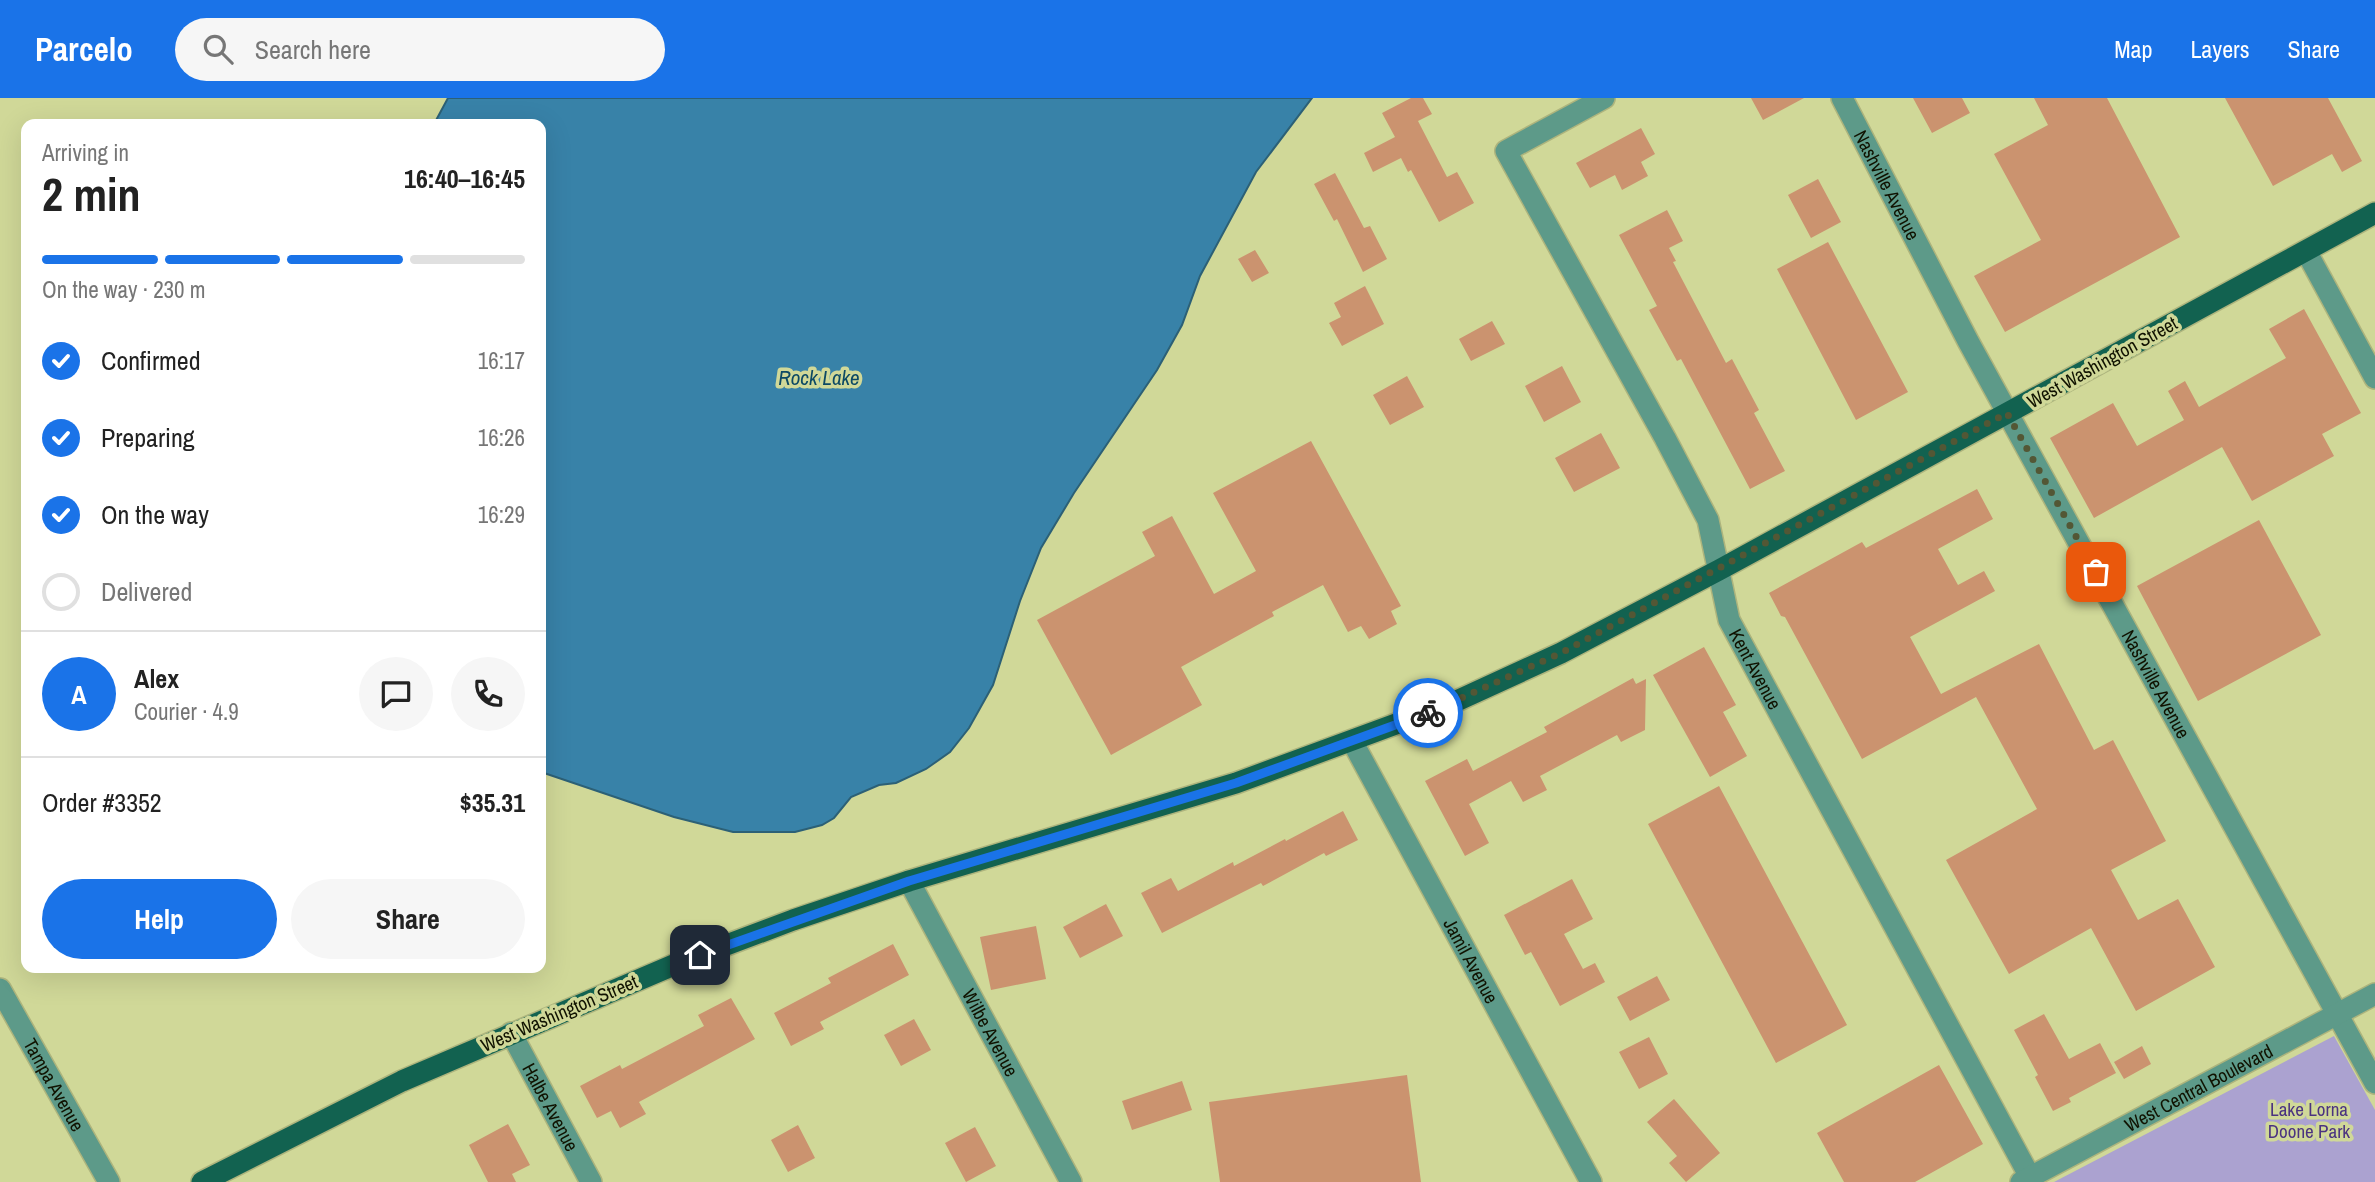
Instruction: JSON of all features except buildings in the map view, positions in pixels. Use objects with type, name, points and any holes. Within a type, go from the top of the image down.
[{"type":"main road","name":"West Washington Street","points":[[202,1182],[402,1081],[676,964],[793,920],[909,881],[1236,783],[1450,704],[1561,653],[1719,570],[2375,213]]},
{"type":"street","name":"Kent Avenue","points":[[1604,98],[1506,151],[1659,426],[1708,520],[1729,620],[2026,1180]]},
{"type":"street","name":"Nashville Avenue","points":[[1842,98],[2007,413],[2375,1083]]},
{"type":"street","points":[[2306,251],[2375,379]]},
{"type":"street","name":"Jamil Avenue","points":[[1352,741],[1591,1182]]},
{"type":"street","name":"Wilbe Avenue","points":[[909,881],[1071,1182]]},
{"type":"street","name":"Tampa Avenue","points":[[0,989],[109,1182]]},
{"type":"street","name":"West Central Boulevard","points":[[2026,1180],[2375,994]]},
{"type":"street","name":"Halbe Avenue","points":[[511,1033],[591,1182]]},
{"type":"green space","name":"Lake Lorna Doone Park","points":[[2334,1036],[2375,1110],[2375,1182],[2054,1182]]},
{"type":"water","name":"Rock Lake","points":[[448,98],[1312,98],[1256,172],[1200,276],[1182,325],[1157,370],[1074,493],[1041,548],[1020,601],[993,685],[969,728],[950,752],[926,769],[896,783],[879,785],[851,797],[834,818],[822,825],[795,832],[733,832],[674,817],[546,774],[546,119],[437,119]]},
{"type":"way so far","points":[[1428,713],[1561,653],[2007,413],[2096,572]]},
{"type":"route","points":[[700,955],[909,881],[1236,783],[1428,713]]}]
